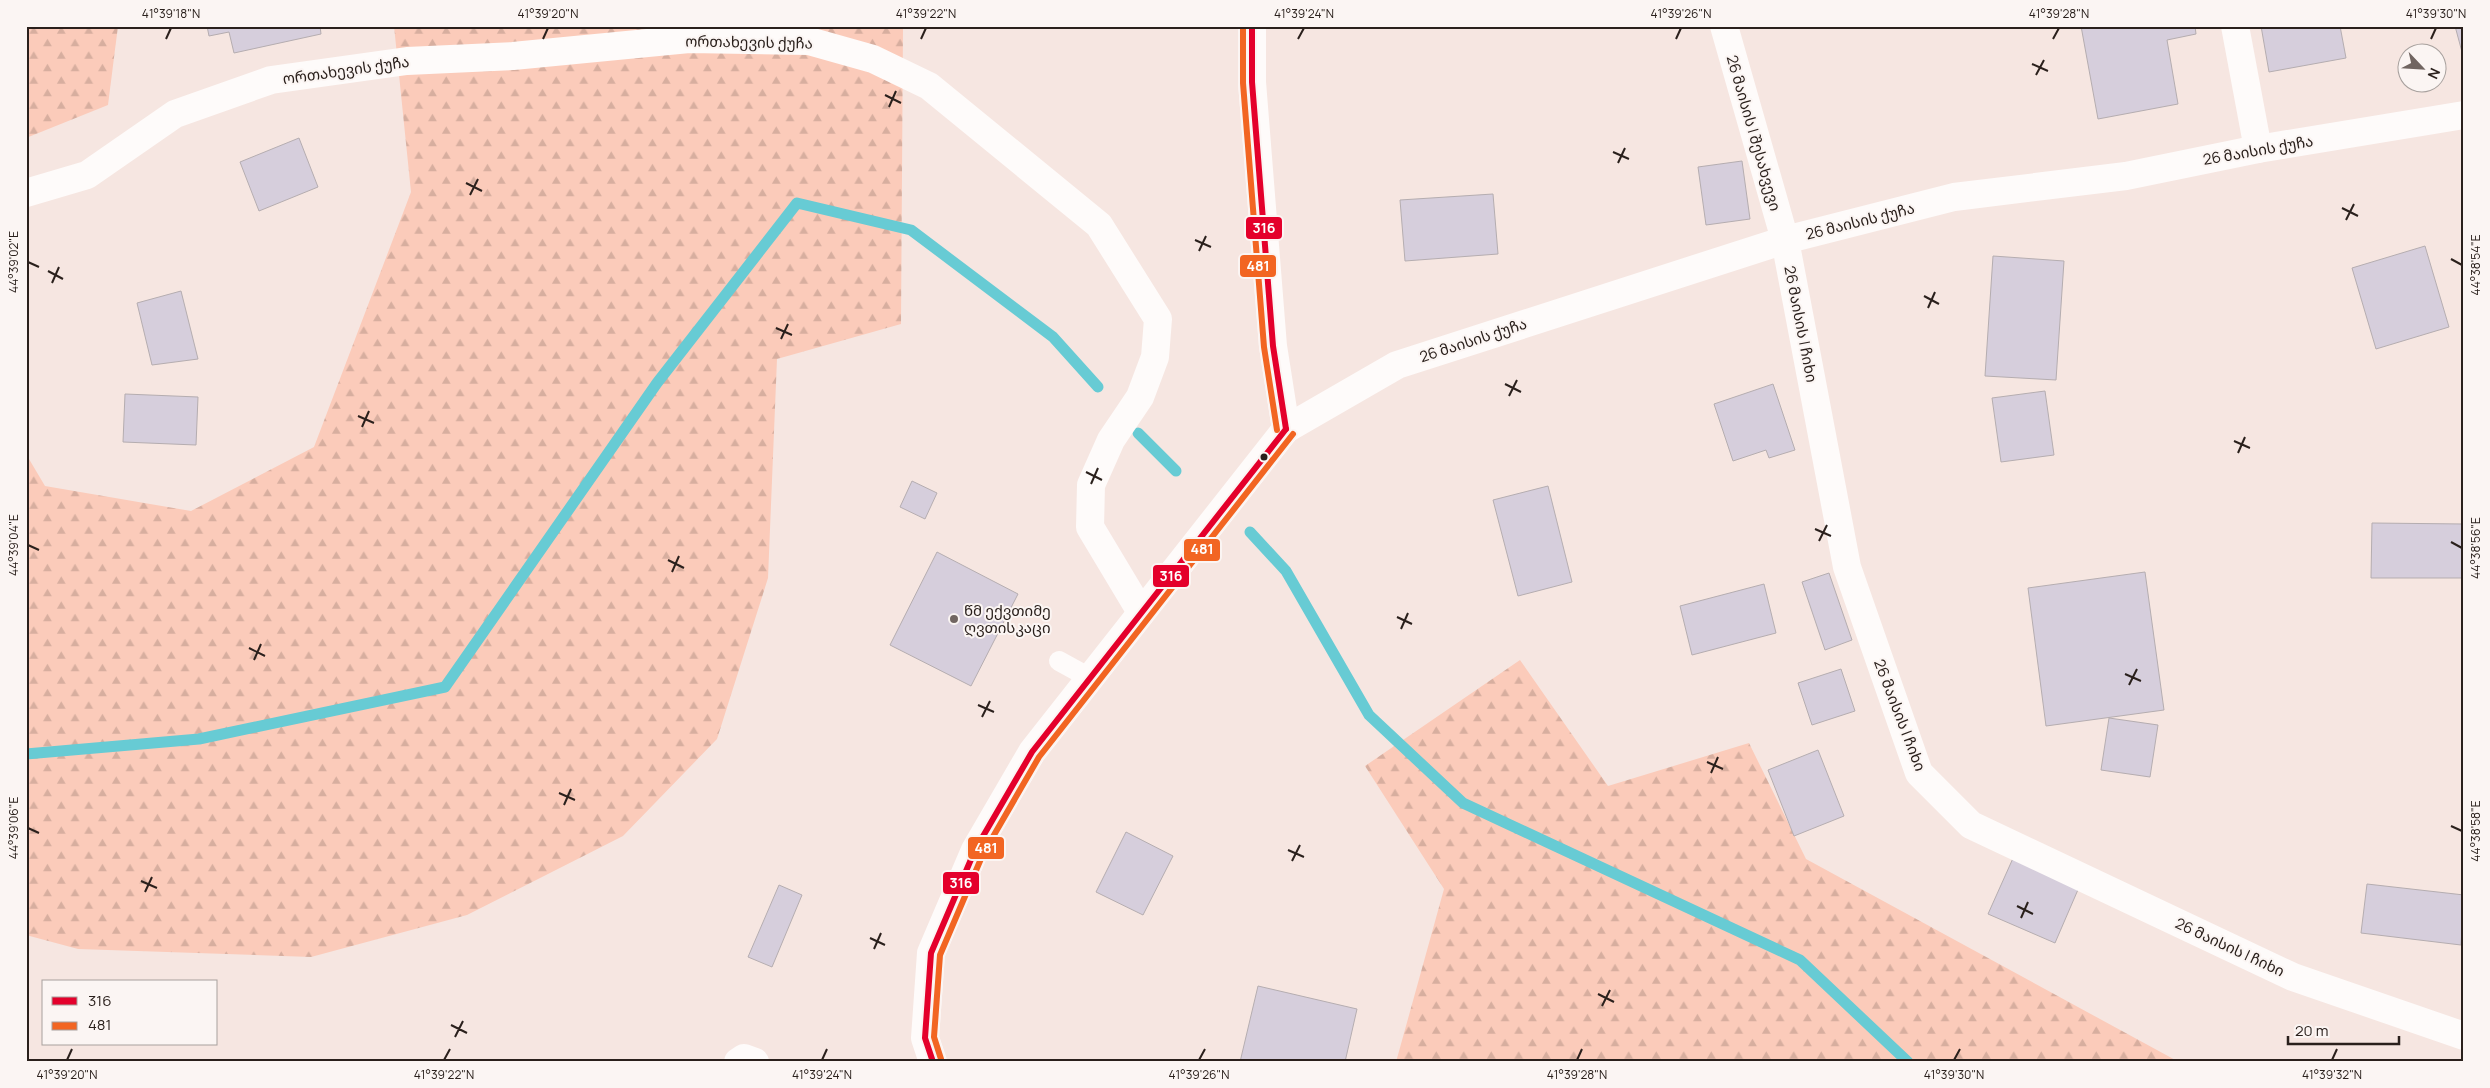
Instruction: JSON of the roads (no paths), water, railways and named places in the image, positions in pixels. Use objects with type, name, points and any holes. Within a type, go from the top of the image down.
[{"type":"street","points":[[933,1062],[925,1038],[930,953],[975,850],[1032,752],[1286,430],[1273,336],[1252,82],[1252,26]]},
{"type":"street","name":"26 მაისის I შესახვევი","points":[[1724,26],[1785,240]]},
{"type":"street","points":[[2235,26],[2258,149]]},
{"type":"street","name":"ორთახევის ქუჩა","points":[[26,192],[87,175],[176,114],[271,80],[407,61],[513,56],[689,40],[809,41],[873,59],[929,86],[1099,225],[1158,319],[1155,357],[1140,398],[1111,440],[1091,485],[1090,527],[1141,612]]},
{"type":"street","name":"26 მაისის ქუჩა","points":[[1286,430],[1397,365],[1785,240],[1954,197],[2126,176],[2258,149],[2464,115]]},
{"type":"street","name":"26 მაისის I ჩიხი","points":[[1785,240],[1847,566],[1919,773],[1972,825],[2293,977],[2464,1036]]},
{"type":"street","points":[[738,1062],[744,1058],[755,1062]]},
{"type":"lane","points":[[1058,661],[1090,678]]},
{"type":"waterway","points":[[26,754],[199,739],[445,687],[657,383],[797,203],[911,230],[1053,337],[1098,387]]},
{"type":"waterway","points":[[1138,433],[1176,471]]},
{"type":"waterway","points":[[1250,532],[1286,571],[1369,715],[1463,803],[1800,960],[1908,1062]]},
{"type":"place","name":"წმ ექვთიმე ღვთისკაცი","points":[[954,619]]}]
